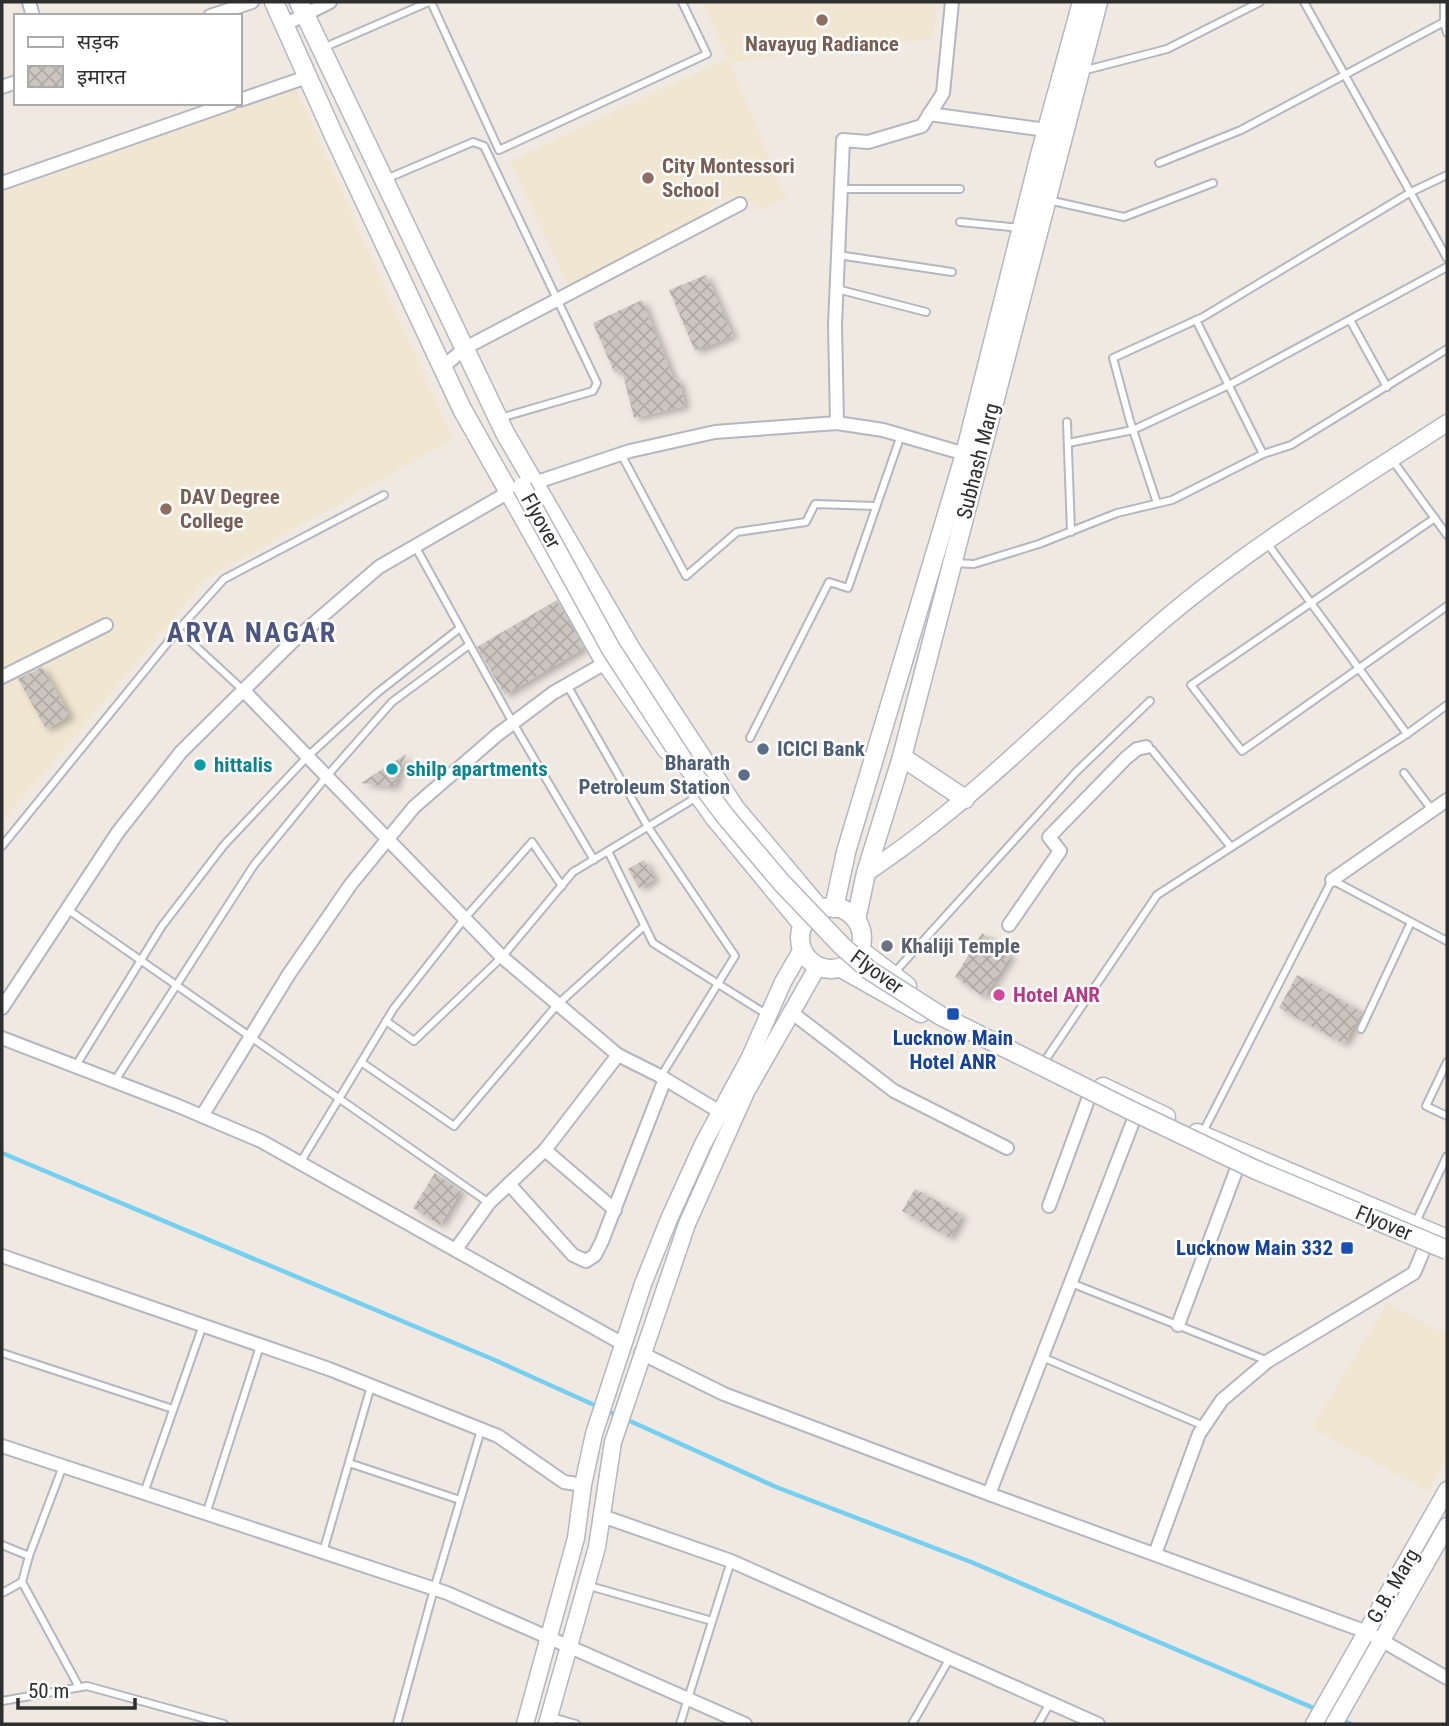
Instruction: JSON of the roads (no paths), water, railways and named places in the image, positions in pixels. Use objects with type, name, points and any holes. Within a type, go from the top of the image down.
[{"type":"main road","points":[[274,2],[443,367],[478,436],[522,487],[735,808],[827,908],[850,914],[856,920],[862,940],[860,950],[849,964],[841,968],[825,969],[818,966],[802,950],[800,933],[803,925],[813,913],[827,908]]},
{"type":"main road","points":[[827,908],[972,456],[1021,229],[1056,132],[1082,2]]},
{"type":"main road","name":"Subhash Marg","points":[[856,920],[866,873],[902,757],[952,563],[972,456],[1046,200],[1056,132],[1080,72],[1098,2]]},
{"type":"main road","points":[[302,8],[500,422],[522,487],[606,663],[700,796],[803,925]]},
{"type":"main road","name":"Flyover","points":[[500,422],[508,460],[522,487],[611,649],[683,760],[726,817],[781,882],[842,946],[869,970],[941,1016],[1128,1109],[1256,1170],[1447,1250]]},
{"type":"main road","name":"Flyover","points":[[478,436],[508,460]]},
{"type":"main road","points":[[902,757],[965,799]]},
{"type":"main road","points":[[860,950],[892,975],[953,1014],[1046,1059],[1198,1142],[1236,1170],[1429,1236]]},
{"type":"main road","points":[[841,968],[949,1029],[1134,1119],[1198,1142],[1242,1152],[1429,1236],[1447,1258]]},
{"type":"street","points":[[215,14],[251,2]]},
{"type":"street","points":[[284,25],[302,8],[330,2]]},
{"type":"street","points":[[837,423],[837,289],[843,140],[868,142],[922,126],[943,93],[952,2]]},
{"type":"street","points":[[242,99],[307,76]]},
{"type":"street","points":[[2,183],[225,105]]},
{"type":"street","points":[[929,114],[1056,132]]},
{"type":"street","points":[[443,367],[465,348],[740,204]]},
{"type":"street","points":[[2,1008],[118,832],[181,752],[291,643],[379,566],[522,487],[621,454],[715,432],[837,423],[901,435],[972,456]]},
{"type":"street","points":[[866,873],[965,799],[1162,621],[1266,541],[1447,423]]},
{"type":"street","points":[[2,677],[106,625]]},
{"type":"street","points":[[202,1116],[289,974],[335,906],[414,807],[513,723],[567,685],[631,649]]},
{"type":"street","points":[[243,690],[502,957],[618,1055],[720,1111]]},
{"type":"street","points":[[1009,925],[1060,851],[1049,837],[1126,758],[1137,749],[1146,747]]},
{"type":"street","points":[[1332,880],[1447,800]]},
{"type":"street","points":[[525,1724],[576,1538],[583,1485],[594,1434],[643,1284],[668,1219],[720,1111],[750,1057],[783,982],[802,950]]},
{"type":"street","points":[[548,1720],[586,1585],[602,1516],[613,1442],[687,1224],[746,1092],[818,966]]},
{"type":"street","points":[[791,1012],[894,1091],[1007,1148]]},
{"type":"street","points":[[2,1038],[261,1141],[624,1345]]},
{"type":"street","points":[[457,1249],[489,1203],[545,1150],[618,1055]]},
{"type":"street","points":[[509,1184],[573,1255],[586,1261],[595,1255],[615,1210],[663,1078]]},
{"type":"street","points":[[1049,1206],[1089,1097]]},
{"type":"street","points":[[989,1494],[1134,1119]]},
{"type":"street","points":[[545,1150],[615,1210]]},
{"type":"street","points":[[1178,1325],[1242,1152]]},
{"type":"street","points":[[1154,1554],[1199,1434],[1222,1400],[1268,1361],[1414,1273],[1429,1236]]},
{"type":"street","points":[[2,1256],[260,1345],[481,1429],[498,1436],[564,1482],[583,1485]]},
{"type":"street","points":[[641,1353],[724,1394],[1367,1632],[1447,1678]]},
{"type":"street","points":[[2,1446],[434,1589],[745,1724]]},
{"type":"street","name":"G.B. Marg","points":[[1314,1724],[1447,1490]]},
{"type":"street","points":[[602,1516],[731,1561],[1098,1724]]},
{"type":"street","points":[[1334,1724],[1447,1526]]},
{"type":"lane","points":[[321,49],[430,2],[499,149],[707,54],[682,2]]},
{"type":"lane","points":[[1080,72],[1167,49],[1259,2]]},
{"type":"lane","points":[[1304,2],[1447,258]]},
{"type":"lane","points":[[1444,2],[1447,33]]},
{"type":"lane","points":[[1159,163],[1241,130],[1444,22]]},
{"type":"lane","points":[[384,180],[473,142],[482,144],[557,298],[597,383],[596,388],[500,422]]},
{"type":"lane","points":[[1157,503],[1113,358],[1196,320],[1411,192],[1447,175]]},
{"type":"lane","points":[[1046,200],[1124,217],[1213,183]]},
{"type":"lane","points":[[841,189],[960,189]]},
{"type":"lane","points":[[960,222],[1021,229]]},
{"type":"lane","points":[[838,255],[952,272]]},
{"type":"lane","points":[[1068,443],[1133,430],[1229,386],[1447,267]]},
{"type":"lane","points":[[837,289],[926,312]]},
{"type":"lane","points":[[1196,320],[1263,454]]},
{"type":"lane","points":[[1350,320],[1387,387]]},
{"type":"lane","points":[[952,563],[974,564],[1117,513],[1172,500],[1263,454],[1291,445],[1447,349]]},
{"type":"lane","points":[[1067,422],[1071,531]]},
{"type":"lane","points":[[750,738],[829,582],[848,588],[901,435]]},
{"type":"lane","points":[[621,454],[686,576],[737,532],[806,522],[815,504],[876,506]]},
{"type":"lane","points":[[1392,459],[1447,535]]},
{"type":"lane","points":[[2,846],[178,630],[223,579],[384,495]]},
{"type":"lane","points":[[1435,518],[1191,685],[1242,751],[1447,606]]},
{"type":"lane","points":[[1266,541],[1407,734]]},
{"type":"lane","points":[[415,546],[593,860]]},
{"type":"lane","points":[[75,1067],[162,926],[224,845],[307,756],[377,693],[460,628]]},
{"type":"lane","points":[[178,630],[243,690]]},
{"type":"lane","points":[[114,1082],[254,864],[392,702],[469,645]]},
{"type":"lane","points":[[567,685],[648,827],[735,956],[663,1078]]},
{"type":"lane","points":[[892,975],[1076,772],[1150,701]]},
{"type":"lane","points":[[1046,1059],[1157,895],[1407,734],[1447,705]]},
{"type":"lane","points":[[1146,747],[1152,750],[1231,847]]},
{"type":"lane","points":[[1404,773],[1432,810]]},
{"type":"lane","points":[[386,1021],[414,1041],[502,957],[573,872],[719,783]]},
{"type":"lane","points":[[300,1163],[386,1021],[465,918],[533,842],[562,886]]},
{"type":"lane","points":[[608,851],[653,943],[768,1015]]},
{"type":"lane","points":[[1198,1142],[1332,880],[1447,940]]},
{"type":"lane","points":[[67,909],[489,1203]]},
{"type":"lane","points":[[1361,1029],[1411,922]]},
{"type":"lane","points":[[361,1062],[454,1126],[556,1004],[644,926]]},
{"type":"lane","points":[[1447,1062],[1426,1106],[1447,1116]]},
{"type":"lane","points":[[1429,1236],[1447,1156]]},
{"type":"lane","points":[[1071,1282],[1268,1361]]},
{"type":"lane","points":[[144,1493],[203,1325]]},
{"type":"lane","points":[[206,1514],[260,1345]]},
{"type":"lane","points":[[2,1353],[173,1409]]},
{"type":"lane","points":[[1042,1357],[1205,1426]]},
{"type":"lane","points":[[323,1553],[371,1386]]},
{"type":"lane","points":[[397,1724],[481,1429]]},
{"type":"lane","points":[[349,1464],[460,1500]]},
{"type":"lane","points":[[63,1466],[22,1582],[79,1688]]},
{"type":"lane","points":[[2,1545],[29,1556]]},
{"type":"lane","points":[[680,1724],[731,1561]]},
{"type":"lane","points":[[2,1593],[22,1582]]},
{"type":"lane","points":[[586,1585],[712,1621]]},
{"type":"lane","points":[[912,1724],[950,1658]]},
{"type":"lane","points":[[2,1701],[87,1686],[224,1724]]},
{"type":"lane","points":[[1038,1724],[1050,1703]]},
{"type":"lane","points":[[548,1720],[576,1724]]},
{"type":"waterway","points":[[2,1153],[490,1358],[776,1487],[971,1562],[1351,1724]]},
{"type":"place","name":"Navayug Radiance","points":[[822,20]]},
{"type":"place","name":"City Montessori School","points":[[648,178]]},
{"type":"place","name":"DAV Degree College","points":[[166,509]]},
{"type":"place","name":"ICICI Bank","points":[[763,749]]},
{"type":"place","name":"hittalis","points":[[200,765]]},
{"type":"place","name":"shilp apartments","points":[[392,769]]},
{"type":"place","name":"Bharath Petroleum Station","points":[[744,775]]},
{"type":"place","name":"Khaliji Temple","points":[[887,946]]},
{"type":"place","name":"Hotel ANR","points":[[999,995]]},
{"type":"place","name":"Lucknow Main Hotel ANR","points":[[953,1014]]},
{"type":"place","name":"Lucknow Main 332","points":[[1347,1248]]},
{"type":"district","name":"ARYA NAGAR","points":[[252,632]]}]
